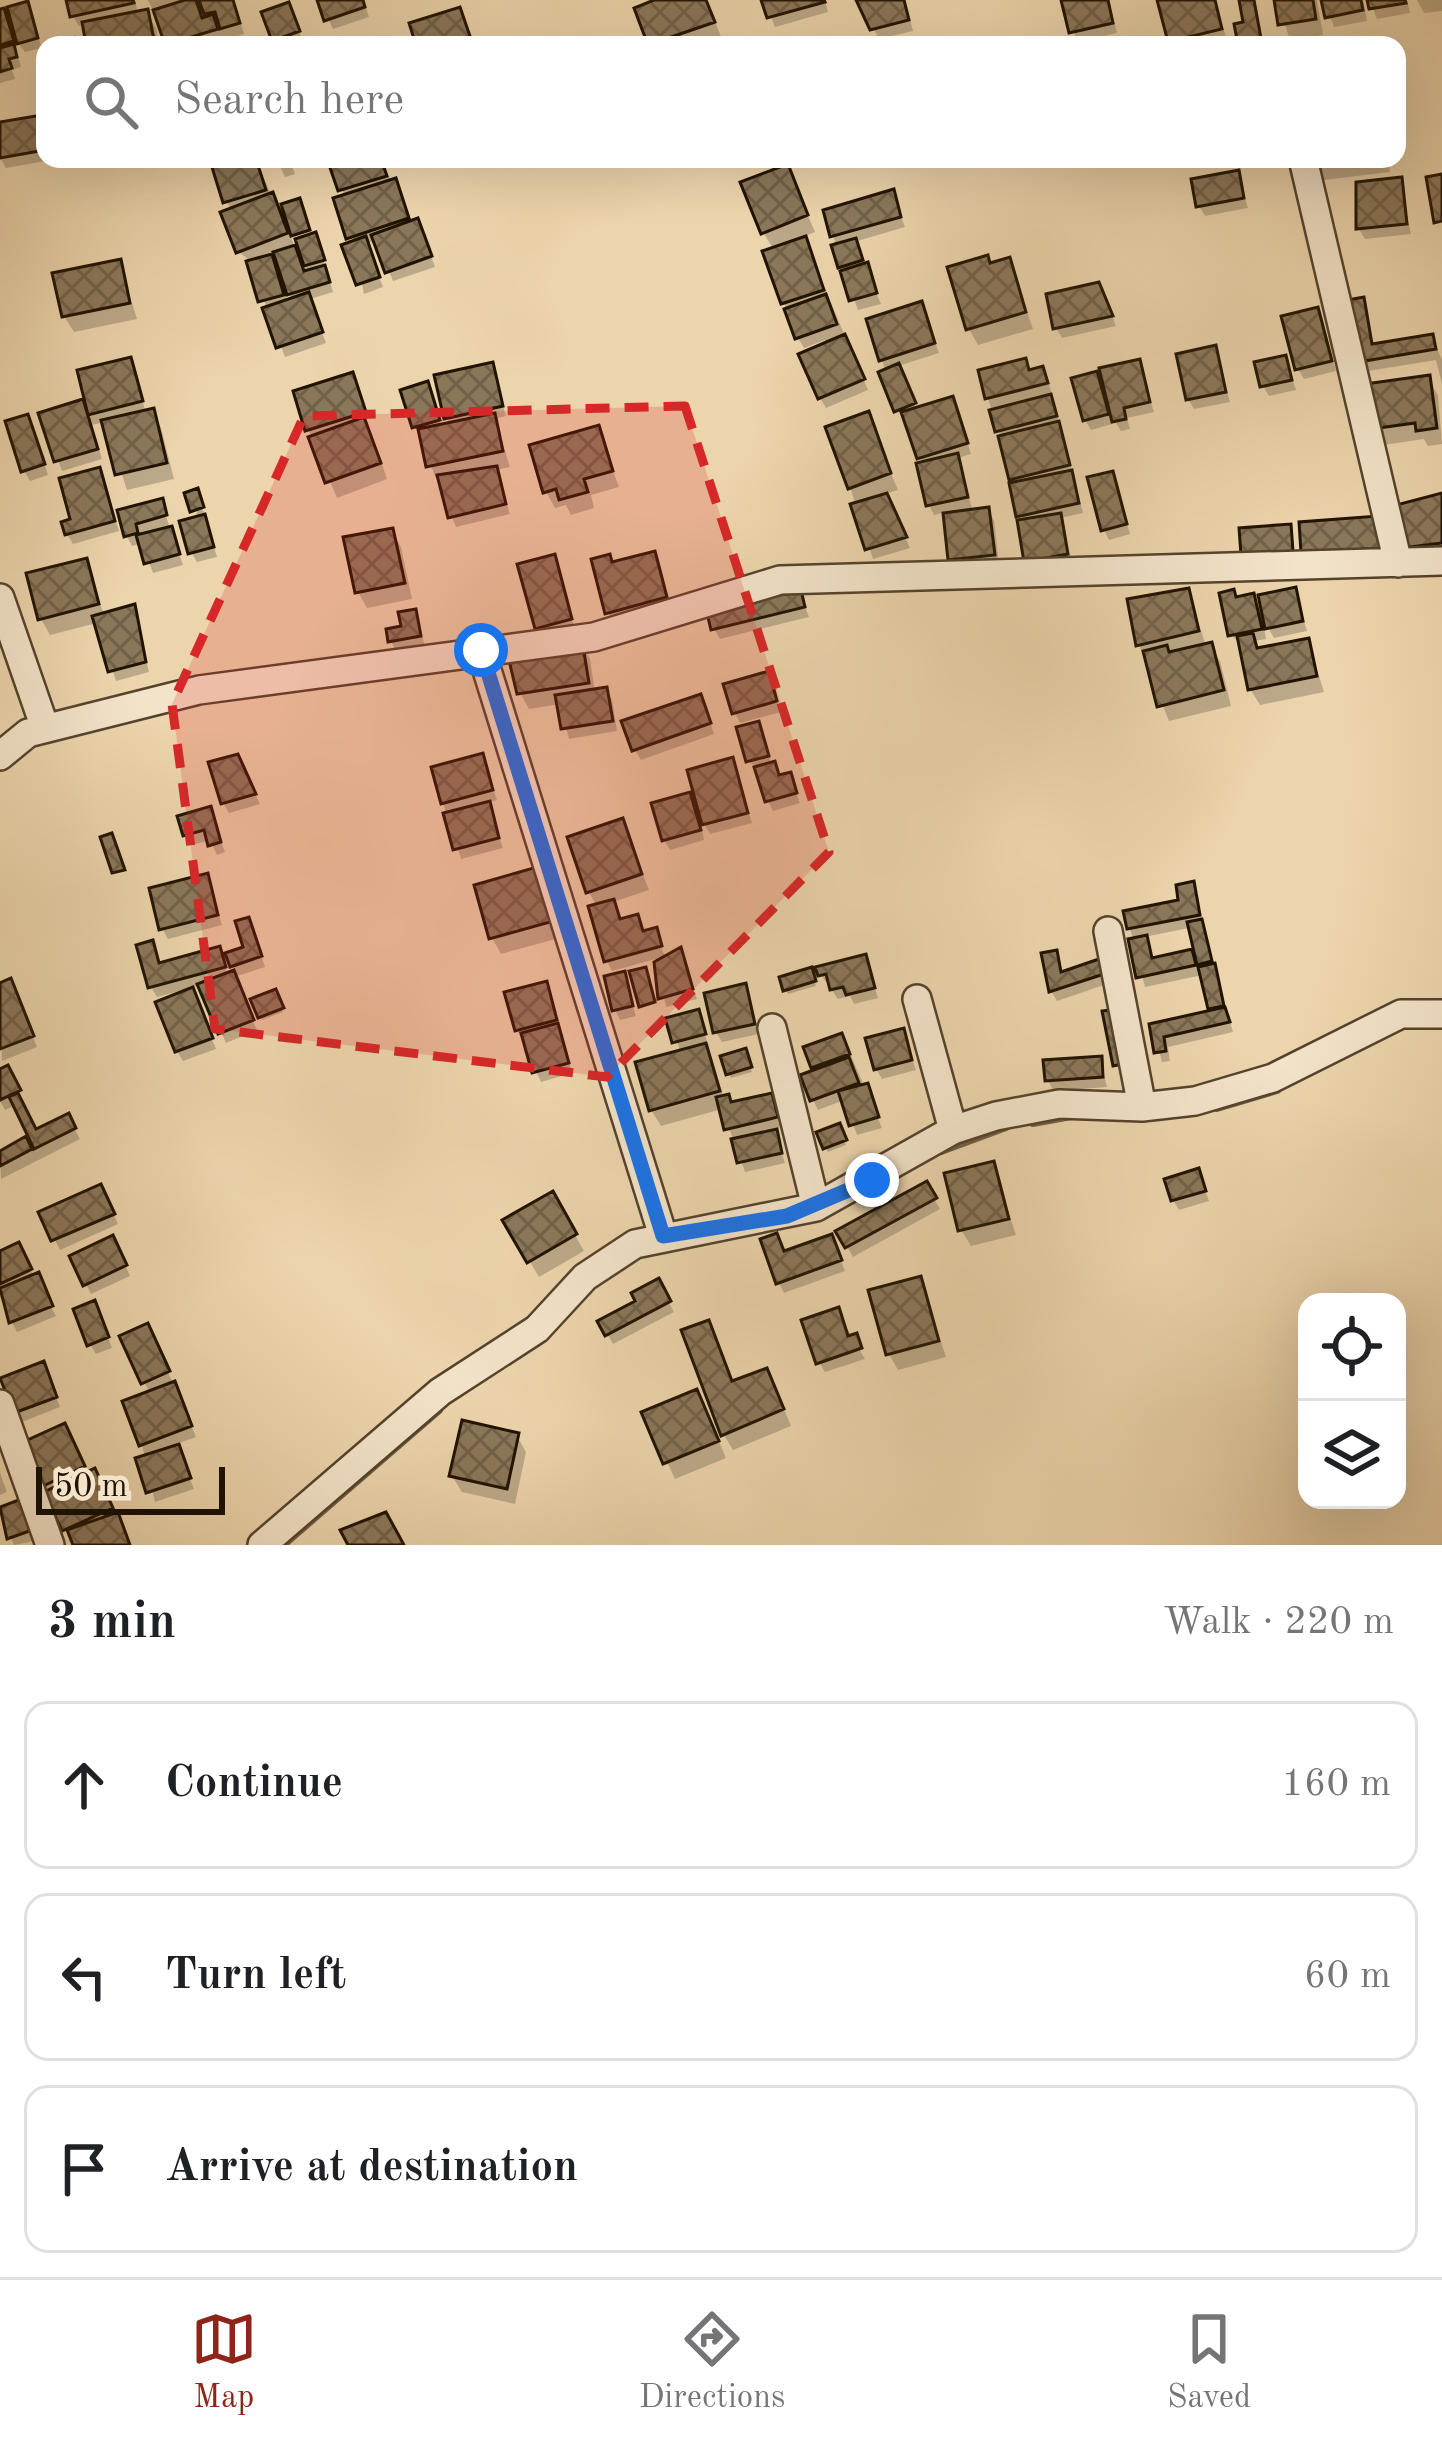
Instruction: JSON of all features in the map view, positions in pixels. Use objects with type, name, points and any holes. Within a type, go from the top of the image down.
[{"type":"street","points":[[1305,168],[1398,563]]},
{"type":"street","points":[[0,755],[28,733],[199,690],[594,637],[780,580],[1442,561]]},
{"type":"street","points":[[0,598],[45,728]]},
{"type":"street","points":[[481,650],[663,1236]]},
{"type":"street","points":[[1108,931],[1142,1106]]},
{"type":"street","points":[[916,999],[953,1130]]},
{"type":"street","points":[[262,1545],[440,1392],[537,1329],[606,1260],[663,1236],[817,1207],[953,1130],[1059,1104],[1142,1106],[1195,1101],[1273,1078],[1401,1014],[1442,1014]]},
{"type":"street","points":[[772,1028],[817,1207]]},
{"type":"street","points":[[0,1404],[50,1545]]},
{"type":"highlighted area","points":[[685,406],[829,852],[607,1077],[215,1029],[172,704],[304,416]]},
{"type":"building","points":[[66,0],[133,0],[134,3],[70,17]]},
{"type":"building","points":[[196,0],[202,18],[213,14],[218,29],[195,36],[162,36],[153,10]]},
{"type":"building","points":[[199,0],[233,0],[240,23],[220,29],[215,12],[204,14]]},
{"type":"building","points":[[317,0],[363,0],[365,7],[324,21]]},
{"type":"building","points":[[654,0],[706,0],[715,22],[674,36],[645,36],[634,8]]},
{"type":"building","points":[[761,0],[824,0],[825,2],[767,18]]},
{"type":"building","points":[[856,0],[904,0],[909,20],[870,30]]},
{"type":"building","points":[[1061,0],[1108,0],[1113,23],[1069,33]]},
{"type":"building","points":[[1157,0],[1215,0],[1222,29],[1166,36]]},
{"type":"building","points":[[1239,0],[1254,0],[1261,36],[1236,36],[1234,24],[1243,22]]},
{"type":"building","points":[[1274,0],[1313,0],[1316,19],[1278,25]]},
{"type":"building","points":[[1321,0],[1361,0],[1363,10],[1325,18]]},
{"type":"building","points":[[1367,0],[1405,0],[1406,3],[1369,9]]},
{"type":"building","points":[[28,1],[36,39],[17,44],[7,7]]},
{"type":"building","points":[[289,2],[300,31],[270,36],[261,12]]},
{"type":"building","points":[[460,7],[470,36],[413,36],[409,23]]},
{"type":"building","points":[[4,8],[14,41],[0,45],[0,9]]},
{"type":"building","points":[[148,9],[153,36],[84,36],[82,22]]},
{"type":"building","points":[[14,44],[17,57],[9,59],[12,68],[0,72],[0,48]]},
{"type":"building","points":[[36,116],[36,152],[0,158],[0,122]]},
{"type":"building","points":[[212,168],[259,168],[266,190],[223,203]]},
{"type":"building","points":[[330,168],[384,168],[387,176],[338,191]]},
{"type":"building","points":[[790,168],[808,215],[761,234],[740,182]]},
{"type":"building","points":[[1239,170],[1244,198],[1196,207],[1191,179]]},
{"type":"building","points":[[1442,174],[1442,221],[1434,223],[1426,177]]},
{"type":"building","points":[[1402,177],[1407,224],[1356,229],[1356,182]]},
{"type":"building","points":[[396,178],[409,218],[346,239],[333,198]]},
{"type":"building","points":[[894,189],[901,217],[830,237],[823,210]]},
{"type":"building","points":[[273,192],[288,233],[236,253],[220,212]]},
{"type":"building","points":[[300,198],[310,230],[291,236],[281,204]]},
{"type":"building","points":[[418,218],[432,256],[385,273],[371,235]]},
{"type":"building","points":[[316,232],[325,260],[304,266],[295,239]]},
{"type":"building","points":[[366,236],[380,277],[356,285],[341,245]]},
{"type":"building","points":[[806,236],[824,290],[781,304],[762,251]]},
{"type":"building","points":[[856,238],[863,260],[838,268],[831,245]]},
{"type":"building","points":[[295,245],[304,271],[325,265],[330,282],[287,295],[273,252]]},
{"type":"building","points":[[272,254],[284,295],[258,302],[246,261]]},
{"type":"building","points":[[988,255],[990,263],[1010,257],[1026,312],[966,330],[947,267]]},
{"type":"building","points":[[121,259],[130,303],[62,317],[52,273]]},
{"type":"building","points":[[868,262],[877,293],[849,301],[840,271]]},
{"type":"building","points":[[1099,282],[1113,316],[1053,329],[1046,294]]},
{"type":"building","points":[[309,292],[323,332],[276,348],[262,308]]},
{"type":"building","points":[[826,294],[837,324],[795,339],[784,309]]},
{"type":"building","points":[[1364,297],[1372,344],[1433,334],[1436,349],[1353,363],[1342,301]]},
{"type":"building","points":[[922,301],[935,343],[879,361],[866,319]]},
{"type":"building","points":[[1318,307],[1332,361],[1295,370],[1281,316]]},
{"type":"building","points":[[845,334],[865,379],[818,399],[798,354]]},
{"type":"building","points":[[1216,345],[1226,392],[1186,400],[1176,354]]},
{"type":"building","points":[[1286,355],[1292,380],[1260,387],[1254,362]]},
{"type":"building","points":[[131,357],[143,401],[88,415],[77,370]]},
{"type":"building","points":[[1026,358],[1029,370],[1043,366],[1048,383],[985,399],[978,370]]},
{"type":"building","points":[[1140,359],[1150,402],[1124,408],[1126,419],[1112,422],[1099,368]]},
{"type":"building","points":[[493,362],[503,406],[444,419],[434,375]]},
{"type":"building","points":[[899,363],[916,403],[894,412],[878,372]]},
{"type":"building","points":[[1097,371],[1109,414],[1083,421],[1071,378]]},
{"type":"building","points":[[353,372],[366,412],[305,431],[293,391]]},
{"type":"building","points":[[1430,375],[1437,428],[1416,431],[1415,423],[1371,429],[1365,384]]},
{"type":"building","points":[[428,381],[440,420],[412,428],[400,390]]},
{"type":"building","points":[[1051,394],[1057,416],[995,432],[989,410]]},
{"type":"building","points":[[953,396],[968,443],[917,459],[901,412]]},
{"type":"building","points":[[83,399],[98,449],[54,462],[38,413]]},
{"type":"building","points":[[154,408],[167,463],[115,475],[101,420]]},
{"type":"building","points":[[869,411],[891,473],[848,489],[825,427]]},
{"type":"building","points":[[495,413],[503,451],[426,467],[418,429]]},
{"type":"building","points":[[28,414],[45,464],[21,472],[5,421]]},
{"type":"building","points":[[364,417],[381,463],[325,483],[308,437]]},
{"type":"building","points":[[1059,421],[1070,465],[1009,480],[998,436]]},
{"type":"building","points":[[599,425],[613,471],[584,479],[588,492],[559,500],[556,489],[543,493],[529,445]]},
{"type":"building","points":[[958,453],[968,497],[926,506],[916,463]]},
{"type":"building","points":[[497,466],[506,504],[448,518],[437,475]]},
{"type":"building","points":[[100,467],[115,521],[65,535],[61,522],[70,519],[59,478]]},
{"type":"building","points":[[1072,470],[1079,503],[1016,517],[1009,483]]},
{"type":"building","points":[[1113,471],[1127,524],[1101,531],[1087,477]]},
{"type":"building","points":[[198,488],[204,507],[190,512],[184,493]]},
{"type":"building","points":[[887,493],[907,537],[865,550],[850,504]]},
{"type":"building","points":[[1442,493],[1442,543],[1402,548],[1396,505]]},
{"type":"building","points":[[163,498],[167,515],[136,524],[138,533],[124,537],[117,510]]},
{"type":"building","points":[[989,507],[995,555],[948,560],[943,513]]},
{"type":"building","points":[[1061,513],[1068,554],[1024,562],[1017,520]]},
{"type":"building","points":[[205,514],[214,547],[188,554],[179,521]]},
{"type":"building","points":[[1378,516],[1381,548],[1301,553],[1299,522]]},
{"type":"building","points":[[1291,524],[1293,551],[1241,555],[1239,528]]},
{"type":"building","points":[[172,526],[180,554],[144,564],[136,535]]},
{"type":"building","points":[[393,528],[405,583],[355,593],[343,537]]},
{"type":"building","points":[[655,551],[667,597],[605,614],[591,559],[610,554],[612,562]]},
{"type":"building","points":[[555,554],[572,619],[535,629],[517,564]]},
{"type":"building","points":[[87,558],[99,604],[38,620],[26,573]]},
{"type":"building","points":[[1296,587],[1303,621],[1265,629],[1258,595]]},
{"type":"building","points":[[1189,588],[1199,631],[1136,646],[1127,599]]},
{"type":"building","points":[[1234,589],[1236,597],[1254,593],[1262,629],[1228,636],[1219,593]]},
{"type":"building","points":[[801,590],[805,607],[711,630],[707,613]]},
{"type":"building","points":[[135,604],[146,662],[108,672],[92,616]]},
{"type":"building","points":[[416,609],[421,636],[388,642],[386,629],[401,626],[398,612]]},
{"type":"building","points":[[1253,633],[1257,648],[1309,638],[1317,676],[1248,690],[1237,636]]},
{"type":"building","points":[[582,640],[589,683],[517,694],[508,656]]},
{"type":"building","points":[[1212,642],[1224,690],[1157,707],[1143,651],[1167,645],[1169,652]]},
{"type":"building","points":[[769,671],[777,701],[732,714],[723,684]]},
{"type":"building","points":[[607,687],[613,721],[561,729],[555,695]]},
{"type":"building","points":[[701,694],[711,723],[632,751],[621,721]]},
{"type":"building","points":[[759,721],[769,756],[746,762],[736,727]]},
{"type":"building","points":[[483,753],[493,790],[441,804],[431,767]]},
{"type":"building","points":[[238,754],[256,794],[221,804],[208,762]]},
{"type":"building","points":[[733,757],[748,813],[702,825],[687,770]]},
{"type":"building","points":[[775,761],[779,775],[791,772],[797,793],[765,802],[754,767]]},
{"type":"building","points":[[690,792],[701,830],[662,841],[651,803]]},
{"type":"building","points":[[490,801],[499,838],[453,850],[443,813]]},
{"type":"building","points":[[211,806],[221,842],[208,846],[204,830],[183,836],[177,816]]},
{"type":"building","points":[[623,818],[642,874],[586,893],[567,837]]},
{"type":"building","points":[[112,833],[125,870],[112,873],[100,837]]},
{"type":"building","points":[[537,867],[557,920],[489,939],[474,885]]},
{"type":"building","points":[[208,873],[218,915],[159,930],[149,888]]},
{"type":"building","points":[[1194,881],[1200,915],[1127,929],[1123,911],[1178,900],[1176,885]]},
{"type":"building","points":[[614,899],[620,919],[638,914],[643,931],[657,927],[662,946],[604,962],[588,906]]},
{"type":"building","points":[[249,917],[262,956],[230,967],[225,953],[243,947],[235,921]]},
{"type":"building","points":[[1202,919],[1212,961],[1197,965],[1187,922]]},
{"type":"building","points":[[1147,935],[1152,958],[1192,949],[1196,965],[1136,978],[1128,939]]},
{"type":"building","points":[[153,940],[159,963],[220,946],[226,967],[148,988],[136,945]]},
{"type":"building","points":[[681,947],[693,989],[658,999],[654,962]]},
{"type":"building","points":[[1057,950],[1061,972],[1099,959],[1104,974],[1049,992],[1041,953]]},
{"type":"building","points":[[866,954],[875,988],[846,995],[843,987],[830,990],[826,974],[818,976],[815,967]]},
{"type":"building","points":[[1215,963],[1224,1006],[1208,1009],[1198,967]]},
{"type":"building","points":[[646,967],[655,1002],[639,1007],[629,971]]},
{"type":"building","points":[[812,967],[816,981],[783,991],[779,977]]},
{"type":"building","points":[[234,970],[254,1020],[218,1034],[197,984]]},
{"type":"building","points":[[625,971],[633,1006],[612,1011],[604,976]]},
{"type":"building","points":[[11,978],[34,1036],[0,1049],[0,983]]},
{"type":"building","points":[[547,981],[557,1020],[515,1031],[504,992]]},
{"type":"building","points":[[746,983],[755,1024],[713,1033],[704,993]]},
{"type":"building","points":[[193,987],[213,1038],[175,1052],[155,1002]]},
{"type":"building","points":[[276,989],[284,1008],[258,1018],[250,999]]},
{"type":"building","points":[[1225,1007],[1230,1022],[1164,1037],[1166,1051],[1154,1053],[1149,1024]]},
{"type":"building","points":[[699,1009],[706,1034],[672,1043],[665,1018]]},
{"type":"building","points":[[1118,1009],[1128,1063],[1113,1066],[1102,1011]]},
{"type":"building","points":[[558,1023],[569,1063],[532,1073],[521,1033]]},
{"type":"building","points":[[904,1028],[912,1060],[874,1070],[865,1038]]},
{"type":"building","points":[[842,1033],[850,1054],[811,1068],[803,1047]]},
{"type":"building","points":[[706,1043],[720,1091],[649,1111],[635,1062]]},
{"type":"building","points":[[746,1048],[752,1067],[726,1075],[720,1056]]},
{"type":"building","points":[[1102,1056],[1103,1077],[1045,1081],[1043,1060]]},
{"type":"building","points":[[849,1057],[859,1083],[810,1101],[800,1075]]},
{"type":"building","points":[[8,1065],[21,1090],[0,1100],[0,1069]]},
{"type":"building","points":[[868,1083],[879,1117],[849,1126],[838,1091]]},
{"type":"building","points":[[18,1093],[36,1129],[69,1113],[76,1128],[34,1149],[9,1097]]},
{"type":"building","points":[[772,1093],[778,1117],[724,1130],[716,1097],[729,1094],[731,1102]]},
{"type":"building","points":[[840,1123],[847,1140],[823,1149],[816,1132]]},
{"type":"building","points":[[777,1129],[782,1153],[737,1163],[731,1139]]},
{"type":"building","points":[[26,1136],[32,1149],[0,1166],[0,1151]]},
{"type":"building","points":[[994,1161],[1009,1219],[958,1231],[944,1173]]},
{"type":"building","points":[[1199,1168],[1206,1191],[1171,1201],[1164,1179]]},
{"type":"building","points":[[927,1181],[937,1198],[845,1248],[835,1231]]},
{"type":"building","points":[[101,1184],[115,1214],[51,1241],[38,1212]]},
{"type":"building","points":[[553,1191],[577,1234],[527,1263],[502,1220]]},
{"type":"building","points":[[777,1233],[784,1251],[832,1234],[842,1260],[776,1284],[760,1239]]},
{"type":"building","points":[[113,1235],[127,1265],[83,1286],[69,1256]]},
{"type":"building","points":[[19,1242],[32,1269],[0,1284],[0,1251]]},
{"type":"building","points":[[39,1272],[53,1306],[9,1323],[0,1288]]},
{"type":"building","points":[[921,1276],[939,1341],[886,1355],[868,1290]]},
{"type":"building","points":[[659,1278],[671,1301],[605,1336],[597,1321],[635,1301],[631,1293]]},
{"type":"building","points":[[95,1300],[109,1337],[87,1346],[73,1309]]},
{"type":"building","points":[[839,1307],[848,1336],[857,1333],[862,1348],[816,1364],[801,1320]]},
{"type":"building","points":[[709,1320],[732,1381],[767,1368],[784,1409],[721,1436],[681,1330]]},
{"type":"building","points":[[148,1323],[170,1371],[141,1384],[119,1336]]},
{"type":"building","points":[[44,1361],[57,1397],[14,1413],[0,1378]]},
{"type":"building","points":[[175,1381],[192,1426],[139,1446],[122,1401]]},
{"type":"building","points":[[697,1389],[719,1441],[663,1464],[641,1412]]},
{"type":"building","points":[[462,1420],[519,1433],[507,1489],[449,1476]]},
{"type":"building","points":[[65,1423],[85,1466],[41,1487],[21,1443]]},
{"type":"building","points":[[179,1444],[191,1478],[146,1493],[135,1458]]},
{"type":"building","points":[[95,1468],[113,1508],[62,1531],[44,1492]]},
{"type":"building","points":[[24,1498],[35,1529],[7,1539],[0,1507]]},
{"type":"building","points":[[118,1512],[130,1545],[73,1545],[67,1530]]},
{"type":"building","points":[[386,1512],[404,1545],[348,1545],[340,1530]]},
{"type":"waterway","points":[[1217,1108],[1277,1090]]},
{"type":"waterway","points":[[1033,1123],[1071,1116]]},
{"type":"waterway","points":[[941,1151],[1006,1127]]},
{"type":"waterway","points":[[283,1545],[439,1410]]},
{"type":"route","points":[[481,650],[663,1236],[787,1216],[872,1180]]}]
